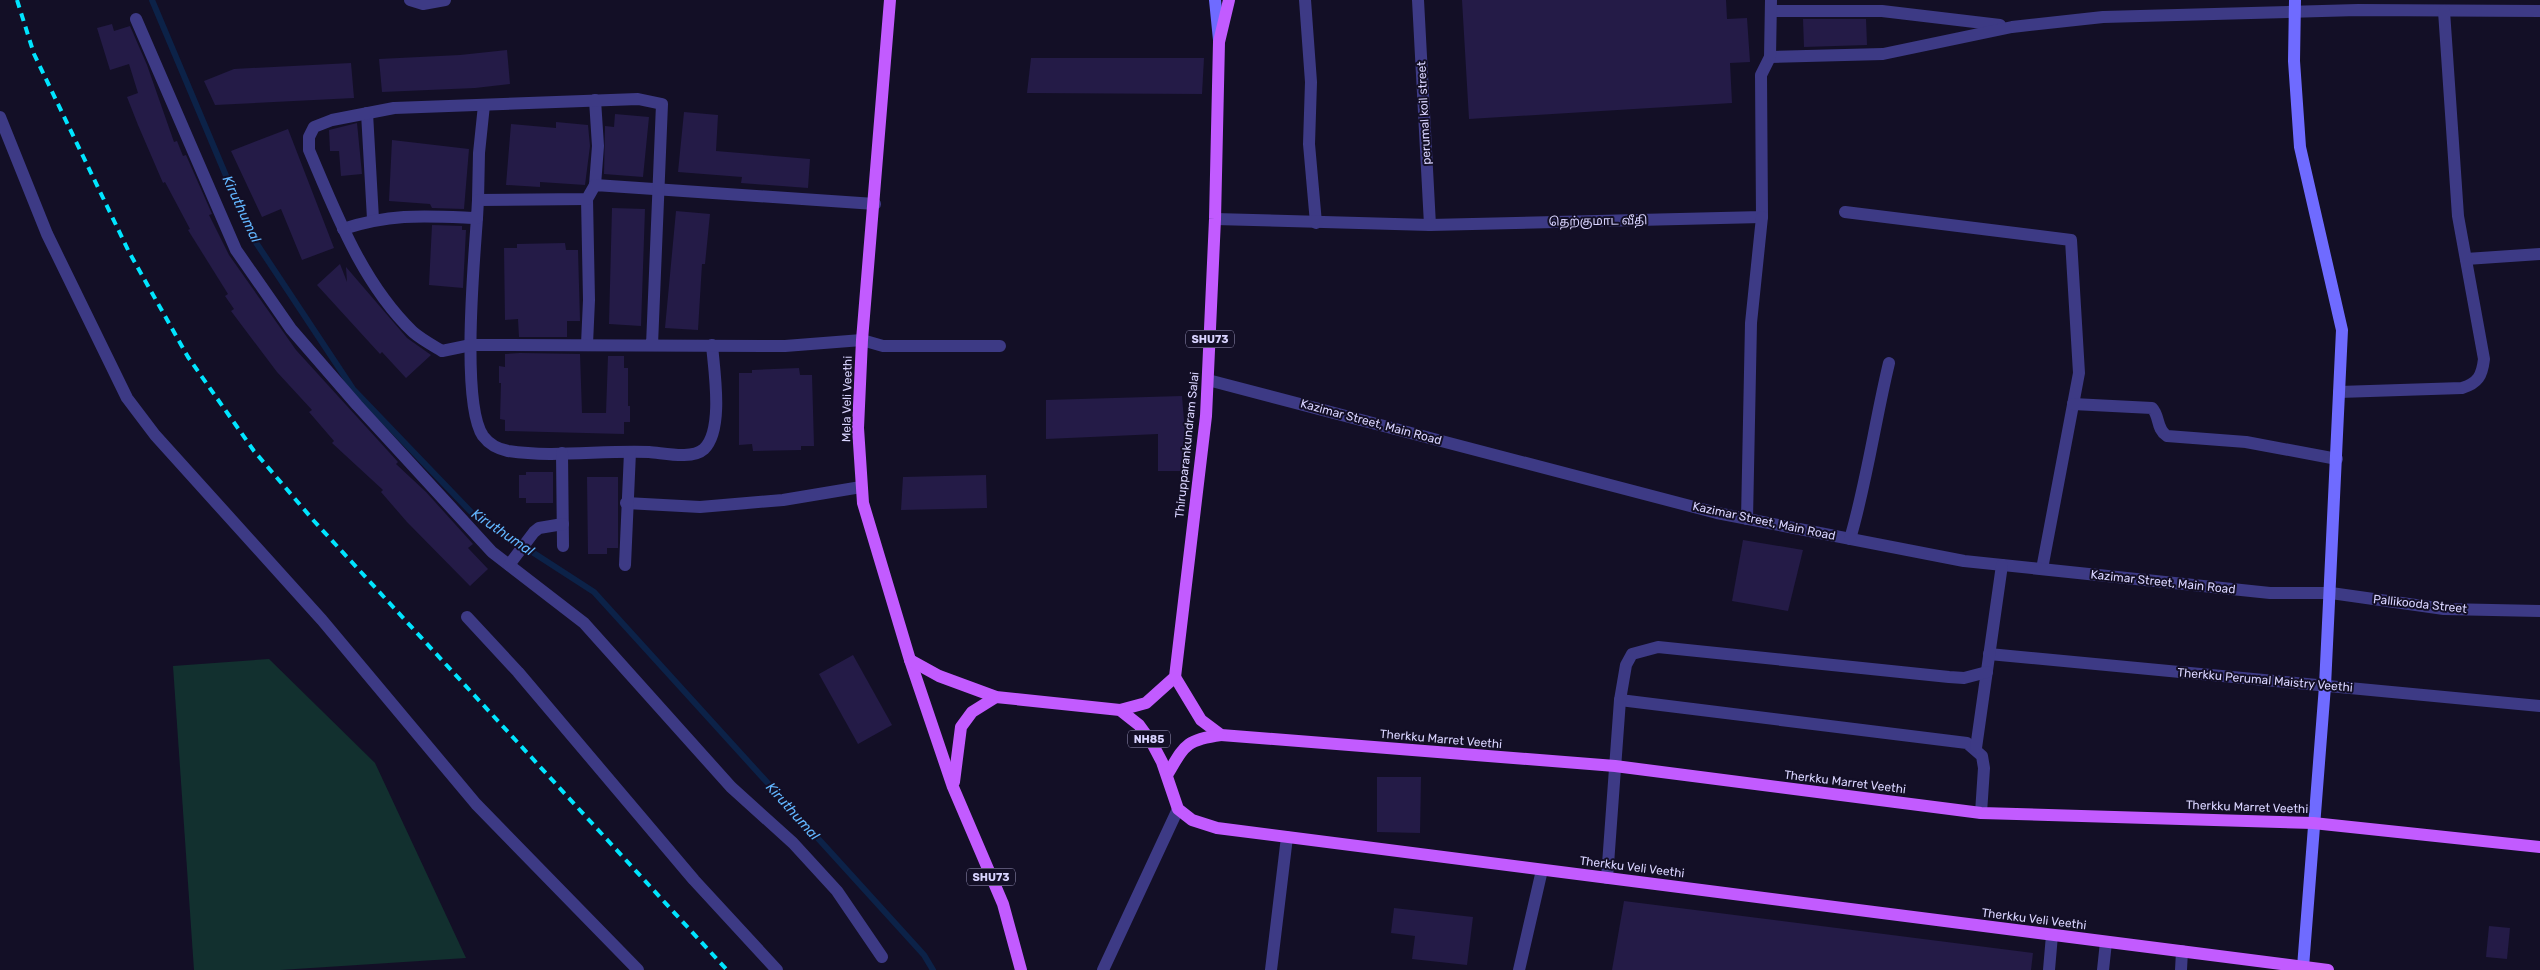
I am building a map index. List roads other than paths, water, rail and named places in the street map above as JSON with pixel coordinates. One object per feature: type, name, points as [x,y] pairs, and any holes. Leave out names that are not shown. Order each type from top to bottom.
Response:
[{"type":"main road","name":"Mela Veli Veethi","points":[[890,0],[875,204],[862,340],[858,428],[861,487],[863,503],[910,660],[953,786]]},
{"type":"main road","name":"Thirupparankundram Salai","points":[[1175,678],[1206,416],[1215,219],[1219,42],[1229,0]]},
{"type":"main road","points":[[910,660],[939,676],[996,697],[1120,710],[1146,704],[1175,678],[1201,720],[1221,735]]},
{"type":"main road","points":[[953,786],[961,727],[972,712],[996,697]]},
{"type":"main road","name":"NH85","points":[[1120,710],[1139,725],[1152,743],[1167,775]]},
{"type":"main road","name":"Therkku Marret Veethi","points":[[1167,775],[1185,746],[1197,738],[1221,735],[1616,766],[1981,813],[2313,823],[2540,847]]},
{"type":"main road","points":[[1167,775],[1178,809]]},
{"type":"main road","name":"SHU73","points":[[953,786],[1003,904],[1021,970]]},
{"type":"main road","name":"Therkku Veli Veethi","points":[[1178,809],[1192,820],[1216,828],[2182,951],[2281,967],[2328,970]]},
{"type":"street","points":[[410,0],[423,4],[445,0]]},
{"type":"street","points":[[1215,0],[1219,42]]},
{"type":"street","points":[[1305,0],[1311,82],[1309,144],[1316,223]]},
{"type":"street","name":"perumal koil street","points":[[1418,0],[1430,225]]},
{"type":"street","points":[[1747,518],[1751,323],[1762,217],[1761,75],[1770,57],[1771,6],[1882,11],[2012,27]]},
{"type":"street","points":[[1770,57],[1884,54],[2012,27],[2103,17],[2294,6],[2444,11],[2498,6],[2540,11]]},
{"type":"street","points":[[2294,6],[2294,61],[2300,147],[2342,330],[2331,593],[2303,967]]},
{"type":"street","points":[[2339,392],[2462,388],[2473,385],[2480,377],[2484,359],[2458,216],[2444,11]]},
{"type":"street","points":[[136,19],[236,250],[291,329],[492,552],[584,623],[731,787],[793,843],[837,891],[882,957]]},
{"type":"street","points":[[652,345],[662,104],[638,99],[394,108],[332,120],[314,127],[309,137],[309,150],[342,229],[386,302],[414,333],[442,351],[471,346],[587,344],[652,345],[785,346],[862,340],[883,346],[1000,346]]},
{"type":"street","points":[[587,344],[589,300],[587,199],[595,185],[598,146],[595,100]]},
{"type":"street","points":[[484,105],[479,153],[471,346],[473,412],[482,435],[492,445],[507,450],[562,453],[630,452],[692,454],[704,449],[712,437],[715,421],[712,345]]},
{"type":"street","points":[[367,113],[374,219]]},
{"type":"street","points":[[0,117],[47,234],[127,398],[161,442],[322,620],[476,804],[638,970]]},
{"type":"street","points":[[595,185],[875,204]]},
{"type":"street","points":[[478,200],[587,199]]},
{"type":"street","points":[[1845,212],[2071,240],[2078,373],[2042,570]]},
{"type":"street","points":[[342,229],[374,219],[404,215],[477,218]]},
{"type":"street","name":"தெற்குமாட வீதி","points":[[1215,219],[1430,225],[1762,217]]},
{"type":"street","points":[[2466,259],[2540,254]]},
{"type":"street","points":[[1850,539],[1866,482],[1870,447],[1889,362]]},
{"type":"street","name":"Kazimar Street, Main Road","points":[[1208,380],[1747,518],[1964,561],[2270,593],[2331,593]]},
{"type":"street","points":[[2073,404],[2152,408],[2155,411],[2160,429],[2167,436],[2246,442],[2337,459]]},
{"type":"street","points":[[624,565],[630,452]]},
{"type":"street","points":[[562,453],[563,546]]},
{"type":"street","points":[[626,503],[700,507],[783,500],[861,487]]},
{"type":"street","points":[[509,564],[539,528],[563,524]]},
{"type":"street","points":[[1976,748],[2002,565]]},
{"type":"street","name":"Pallikooda Street","points":[[2331,593],[2444,609],[2540,612]]},
{"type":"street","points":[[467,617],[518,672],[694,880],[777,970]]},
{"type":"street","points":[[1607,878],[1620,700],[1626,665],[1632,654],[1658,647],[1949,678],[1964,678],[1987,672]]},
{"type":"street","name":"Therkku Perumal Maistry Veethi","points":[[1989,654],[2540,706]]},
{"type":"street","points":[[1620,700],[1958,741],[1976,748],[1982,756],[1984,768],[1981,813]]},
{"type":"street","points":[[1103,970],[1178,809]]},
{"type":"street","points":[[1271,970],[1287,837]]},
{"type":"street","points":[[1519,970],[1542,870]]},
{"type":"street","points":[[2049,970],[2052,935]]},
{"type":"street","points":[[2103,970],[2106,942]]},
{"type":"street","points":[[2181,970],[2182,951]]},
{"type":"waterway","name":"Kiruthumal","points":[[152,0],[251,235],[353,389],[472,513],[594,592],[924,955],[933,970]]},
{"type":"railway","points":[[17,0],[34,54],[129,252],[188,357],[254,451],[314,521],[727,970]]}]
